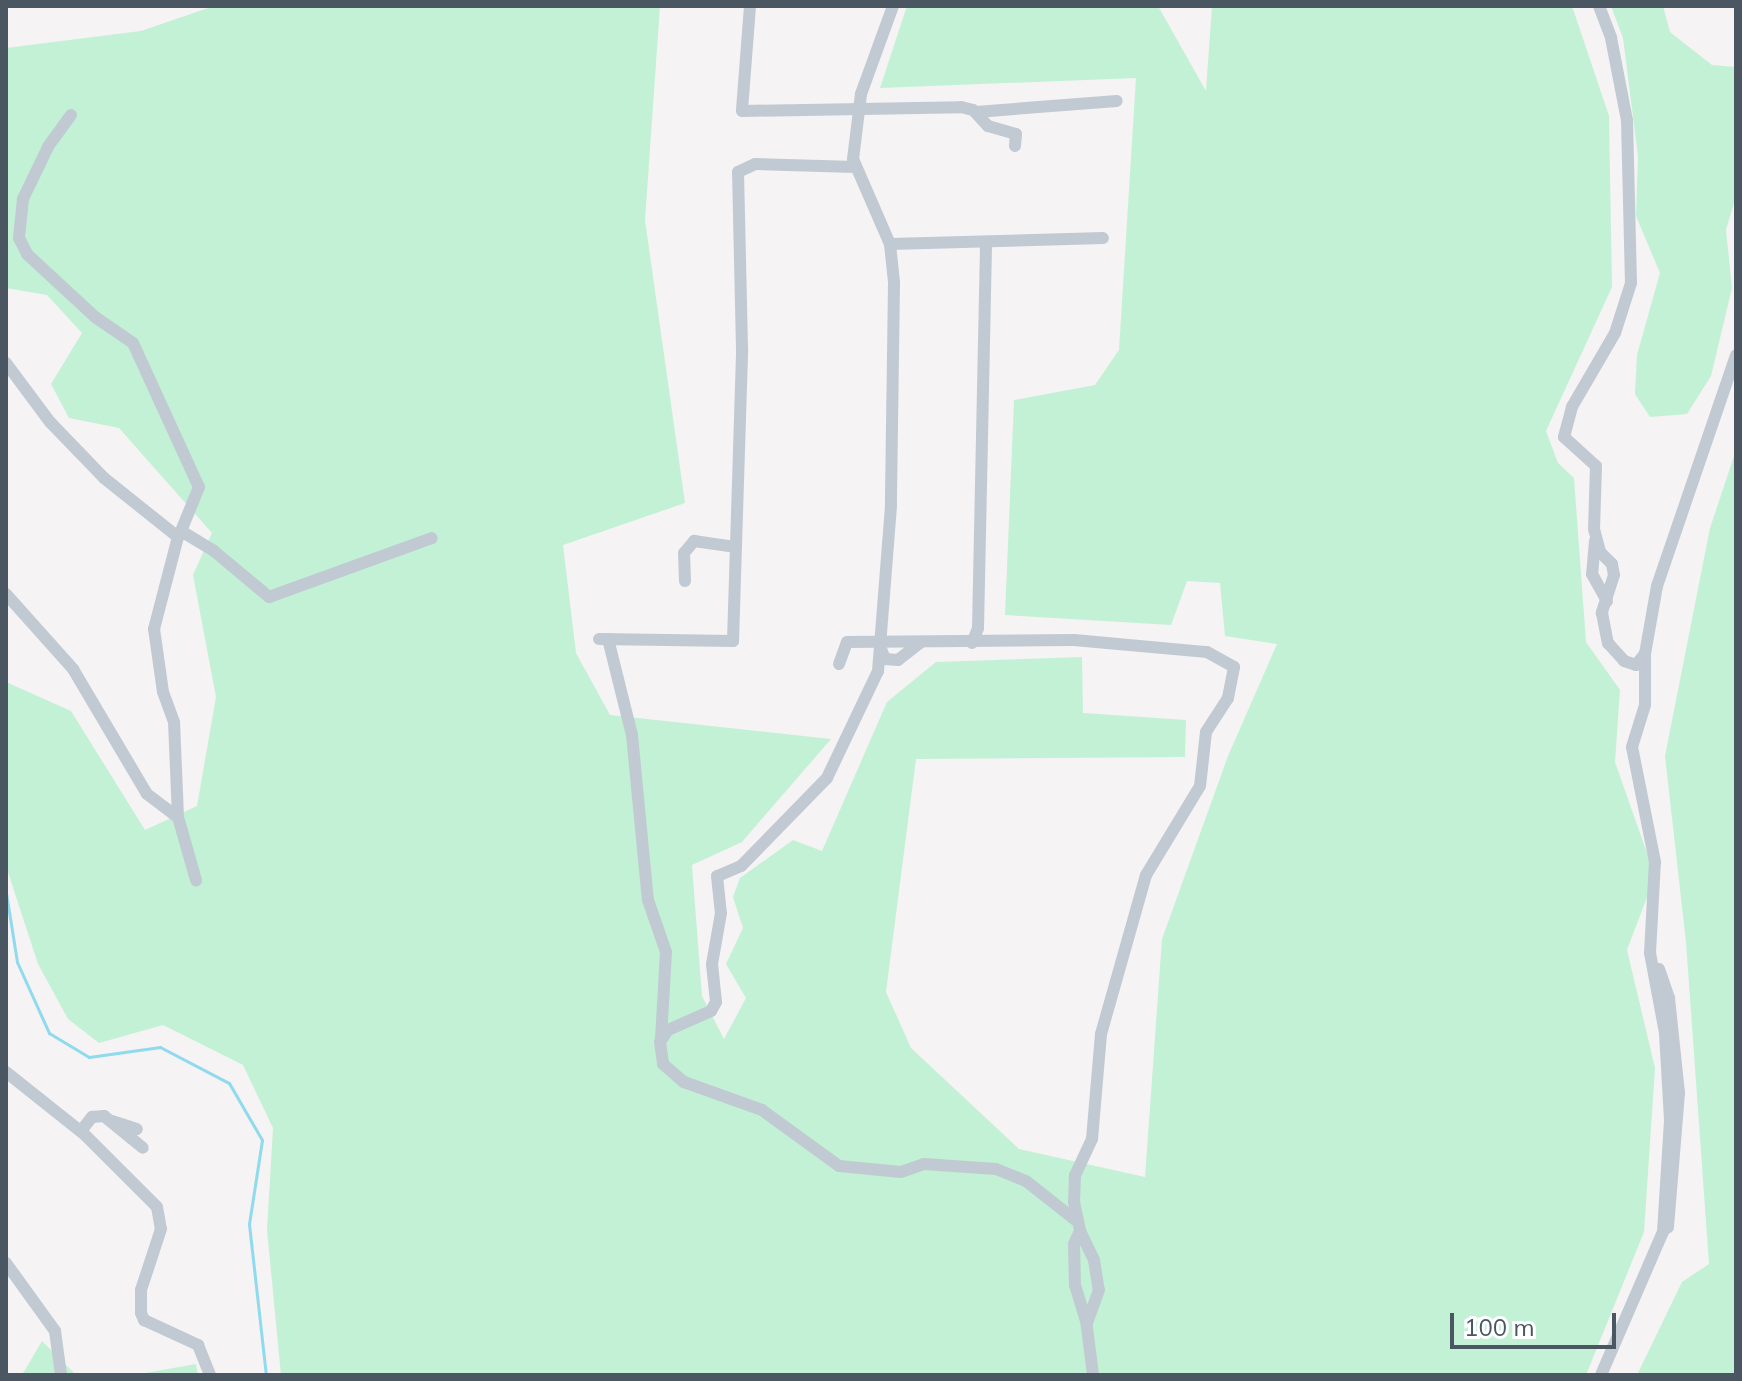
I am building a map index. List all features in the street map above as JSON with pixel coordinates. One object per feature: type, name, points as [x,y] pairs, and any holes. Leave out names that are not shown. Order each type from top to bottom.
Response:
[{"type":"street","points":[[750,6],[742,111],[961,107],[976,112],[1117,101]]},
{"type":"street","points":[[893,6],[859,109],[855,167],[890,244],[891,506],[885,659],[898,660],[920,643]]},
{"type":"street","points":[[1599,6],[1611,38],[1627,120],[1631,283],[1615,333],[1572,407],[1564,437],[1596,466],[1596,537],[1592,574],[1607,601]]},
{"type":"street","points":[[976,112],[988,126],[1016,134],[1015,146]]},
{"type":"street","points":[[71,115],[48,147],[23,199],[19,238],[27,254],[95,317],[133,343],[199,487],[180,534],[154,629],[163,692],[174,722],[178,817],[196,880]]},
{"type":"street","points":[[855,167],[755,164],[738,172],[742,313],[733,641],[603,639],[632,735],[648,900],[666,952],[666,1009],[660,1042],[663,1064],[684,1082],[762,1110],[839,1166],[901,1172],[924,1164],[996,1169],[1026,1181],[1079,1226]]},
{"type":"street","points":[[890,244],[1103,238]]},
{"type":"street","points":[[972,643],[978,628],[986,242]]},
{"type":"street","points":[[1601,1375],[1661,1237],[1670,1120],[1665,1033],[1650,953],[1655,862],[1632,747],[1645,705],[1645,654],[1664,561],[1736,355]]},
{"type":"street","points":[[6,363],[80,456],[180,534],[214,551],[269,597],[432,538]]},
{"type":"street","points":[[1596,537],[1614,575],[1602,613],[1608,643],[1624,661],[1636,665],[1645,654]]},
{"type":"street","points":[[685,581],[684,553],[694,541],[735,547]]},
{"type":"street","points":[[6,594],[73,669],[147,794],[178,817]]},
{"type":"street","points":[[839,664],[847,642],[1074,640],[1207,652],[1234,667],[1228,698],[1206,732],[1200,786],[1146,875],[1111,996],[1098,1057],[1092,1139],[1075,1175],[1079,1226],[1094,1260],[1099,1290],[1087,1323]]},
{"type":"street","points":[[660,1042],[668,1030],[711,1011],[716,1002],[712,964],[721,913],[717,876],[741,866],[835,766],[850,724],[873,685],[884,644]]},
{"type":"street","points":[[6,1072],[81,1131],[161,1215],[141,1290],[144,1320],[190,1339],[203,1353],[210,1375]]},
{"type":"street","points":[[81,1131],[92,1117],[137,1129]]},
{"type":"street","points":[[112,1121],[143,1148]]},
{"type":"street","points":[[1079,1226],[1074,1244],[1075,1285],[1087,1323],[1093,1375]]},
{"type":"street","points":[[7,1265],[55,1331],[61,1375]]},
{"type":"green space","points":[[214,6],[660,6],[645,220],[685,503],[563,545],[576,653],[610,715],[831,739],[742,842],[692,865],[702,996],[724,1039],[746,998],[726,964],[743,928],[733,897],[740,878],[793,840],[822,851],[887,702],[936,662],[1082,657],[1083,713],[1186,720],[1185,757],[916,759],[886,992],[911,1048],[1019,1149],[1145,1177],[1162,939],[1228,756],[1277,644],[1225,636],[1220,583],[1187,581],[1171,625],[1005,615],[1014,400],[1095,385],[1119,350],[1136,78],[880,88],[907,6],[1158,6],[1206,91],[1212,6],[1572,6],[1609,116],[1612,287],[1546,431],[1558,463],[1574,478],[1586,642],[1620,690],[1615,762],[1655,876],[1627,950],[1655,1068],[1644,1232],[1586,1375],[281,1375],[267,1230],[273,1128],[243,1065],[163,1025],[99,1043],[68,1019],[38,964],[6,866],[6,682],[71,711],[145,830],[197,806],[216,697],[193,575],[212,533],[119,428],[69,418],[51,384],[82,333],[47,295],[6,288],[6,48],[141,31]]},
{"type":"green space","points":[[1611,6],[1663,6],[1670,32],[1712,65],[1736,67],[1736,196],[1726,230],[1732,288],[1711,376],[1687,414],[1650,417],[1635,394],[1637,355],[1660,273],[1636,216],[1638,156],[1623,38]]},
{"type":"green space","points":[[1736,450],[1736,1375],[1637,1375],[1682,1282],[1709,1264],[1686,942],[1665,756],[1710,528]]},
{"type":"green space","points":[[42,1341],[76,1375],[22,1375]]},
{"type":"green space","points":[[196,1364],[198,1375],[134,1375]]},
{"type":"waterway","points":[[6,893],[17,962],[49,1033],[89,1057],[160,1047],[229,1083],[262,1140],[249,1224],[266,1375]]}]
